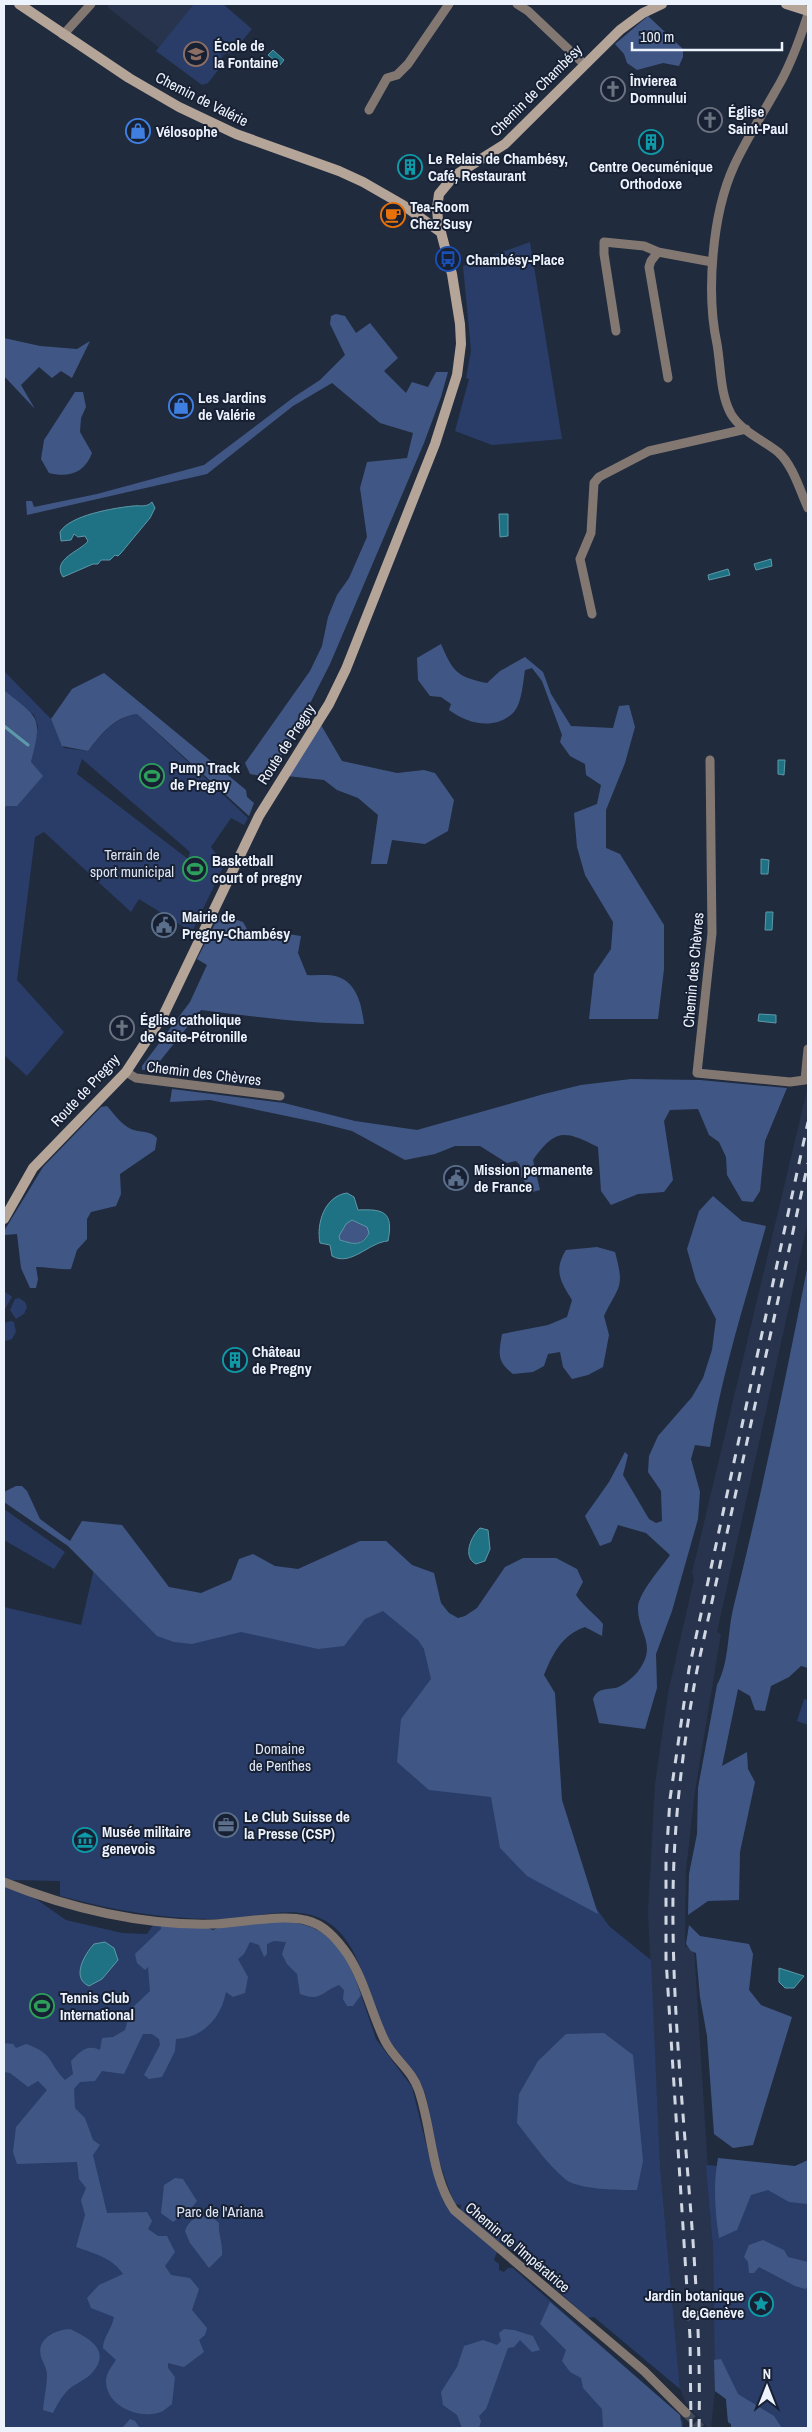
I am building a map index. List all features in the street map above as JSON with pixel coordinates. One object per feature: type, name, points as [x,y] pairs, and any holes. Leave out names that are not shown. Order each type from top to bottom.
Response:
[{"type":"street","name":"Chemin de Valérie","points":[[19,4],[63,35],[179,107],[236,134],[339,171],[386,195],[439,232]]},
{"type":"street","points":[[63,35],[91,4]]},
{"type":"street","points":[[369,110],[387,78],[397,75],[408,64],[449,4]]},
{"type":"street","points":[[516,4],[528,11],[584,64]]},
{"type":"street","name":"Chemin de Chambésy","points":[[439,232],[438,200],[448,182],[505,144],[584,64],[634,18],[662,4]]},
{"type":"street","points":[[786,4],[808,12],[777,89],[730,176],[722,204],[712,262],[713,332],[724,393],[731,415],[746,429],[780,454],[790,469],[808,508]]},
{"type":"street","name":"Route de Pregny","points":[[4,1219],[33,1168],[126,1072],[164,1014],[259,816],[329,704],[346,669],[435,444],[456,375],[461,344],[454,284],[439,232]]},
{"type":"street","points":[[616,331],[604,254],[604,242],[635,245],[658,252],[712,262]]},
{"type":"street","points":[[658,252],[649,267],[668,378]]},
{"type":"street","points":[[592,614],[580,559],[591,533],[594,483],[599,478],[648,451],[746,429]]},
{"type":"street","name":"Chemin des Chèvres","points":[[710,760],[712,933],[697,1073],[790,1082],[806,1081]]},
{"type":"street","points":[[806,1081],[808,1049]]},
{"type":"street","name":"Chemin des Chèvres","points":[[126,1072],[136,1078],[280,1096]]},
{"type":"street","name":"Chemin de l'Impératrice","points":[[4,1882],[64,1903],[145,1919],[214,1924],[302,1919],[322,1927],[332,1935],[348,1955],[360,1978],[386,2044],[419,2088],[432,2148],[448,2202],[475,2229],[644,2371],[686,2413]]},
{"type":"shaded area","name":"École de la Fontaine","points":[[110,4],[219,4],[248,28],[202,81],[107,7]]},
{"type":"shaded area","points":[[648,16],[683,49],[683,57],[679,66],[663,63],[637,70],[627,63],[624,54],[615,44]]},
{"type":"shaded area","points":[[273,50],[284,60],[280,65],[268,55]]},
{"type":"shaded area","points":[[336,314],[345,316],[356,333],[370,323],[398,358],[384,371],[406,393],[412,382],[428,387],[436,372],[448,372],[424,443],[330,664],[294,735],[268,777],[250,774],[245,763],[310,671],[322,646],[328,617],[337,595],[349,578],[367,537],[360,488],[367,462],[407,458],[413,433],[380,423],[332,383],[293,406],[207,474],[27,515],[26,501],[32,501],[34,507],[97,494],[204,465],[294,397],[320,380],[345,355],[330,324],[331,316]]},
{"type":"shaded area","points":[[4,338],[40,346],[77,349],[90,341],[72,378],[61,371],[52,378],[39,367],[21,385],[35,409],[4,376]]},
{"type":"shaded area","points":[[75,392],[83,392],[86,407],[81,418],[80,432],[92,453],[85,465],[75,472],[63,475],[49,473],[41,459],[44,440]]},
{"type":"shaded area","points":[[152,502],[155,508],[150,518],[118,556],[115,555],[110,560],[101,560],[98,564],[93,564],[63,577],[60,571],[64,560],[88,541],[85,536],[78,537],[74,534],[71,540],[61,541],[60,532],[65,526],[93,513],[125,507],[145,506]]},
{"type":"shaded area","points":[[499,514],[508,514],[508,536],[500,537]]},
{"type":"shaded area","points":[[771,559],[772,566],[756,570],[754,564]]},
{"type":"shaded area","points":[[728,569],[730,575],[709,580],[708,575]]},
{"type":"shaded area","points":[[441,644],[457,672],[469,678],[487,683],[500,671],[525,657],[543,672],[551,694],[571,726],[613,728],[619,706],[629,705],[635,727],[625,763],[606,810],[606,848],[620,854],[664,925],[664,969],[658,1019],[589,1019],[594,974],[611,949],[613,922],[585,875],[577,847],[574,813],[597,804],[601,785],[586,775],[585,764],[570,756],[560,742],[562,735],[542,681],[532,668],[525,670],[519,703],[514,712],[507,718],[490,723],[473,722],[464,719],[449,710],[451,704],[441,697],[430,696],[418,680],[417,658]]},
{"type":"shaded area","points":[[104,673],[246,790],[247,797],[254,803],[249,816],[137,714],[115,722],[88,751],[62,746],[51,719],[72,689]]},
{"type":"shaded area","points":[[4,690],[25,707],[35,719],[37,735],[31,762],[43,776],[17,806],[6,806],[4,810]]},
{"type":"shaded area","points":[[321,725],[342,761],[397,773],[424,770],[435,773],[454,800],[448,831],[425,844],[392,840],[387,864],[371,864],[378,815],[358,798],[337,790],[324,780],[287,776]]},
{"type":"shaded area","points":[[778,760],[785,760],[784,775],[778,774]]},
{"type":"shaded area","points":[[761,859],[769,860],[768,874],[761,874]]},
{"type":"shaded area","points":[[766,912],[773,912],[772,930],[765,930]]},
{"type":"shaded area","points":[[220,914],[243,922],[252,938],[281,933],[301,936],[298,953],[307,975],[335,976],[349,983],[360,1002],[364,1024],[262,1018],[201,1010],[160,1061],[150,1069],[142,1070],[142,1066],[190,1002],[207,965],[197,959]]},
{"type":"shaded area","points":[[759,1014],[776,1015],[776,1023],[758,1021]]},
{"type":"shaded area","points":[[631,1079],[700,1080],[787,1088],[765,1141],[760,1191],[753,1202],[742,1201],[727,1175],[726,1157],[719,1142],[709,1135],[698,1109],[670,1110],[664,1121],[673,1180],[664,1192],[638,1194],[611,1205],[601,1191],[598,1147],[569,1135],[555,1137],[541,1149],[533,1160],[540,1190],[532,1192],[520,1175],[520,1165],[516,1161],[507,1163],[480,1146],[455,1146],[435,1154],[405,1160],[352,1131],[320,1123],[210,1100],[170,1102],[172,1089],[284,1103],[355,1121],[417,1130],[581,1085]]},
{"type":"shaded area","points":[[808,1086],[808,1221],[717,1632],[721,1634],[695,1791],[686,1870],[685,1947],[694,1947],[713,2248],[715,2391],[711,2428],[708,2428],[686,2403],[680,2389],[660,2165],[648,1912],[655,1784],[668,1693],[694,1579],[692,1573]]},
{"type":"shaded area","points":[[107,1106],[127,1127],[154,1135],[157,1138],[155,1150],[120,1174],[121,1194],[116,1206],[91,1212],[87,1219],[87,1239],[77,1250],[71,1269],[36,1267],[38,1279],[36,1288],[30,1288],[21,1268],[17,1234],[5,1235],[4,1231],[43,1167],[101,1107]]},
{"type":"shaded area","points":[[347,1193],[354,1197],[358,1210],[374,1210],[385,1214],[389,1223],[388,1241],[381,1242],[346,1258],[339,1259],[332,1256],[330,1245],[320,1243],[319,1227],[328,1205],[339,1195]],"holes":[[[352,1220],[367,1227],[369,1233],[363,1241],[353,1243],[340,1240],[339,1236],[346,1224]]]},
{"type":"shaded area","points":[[713,1196],[742,1221],[766,1226],[728,1363],[710,1447],[695,1445],[691,1459],[700,1492],[698,1519],[672,1611],[656,1654],[657,1688],[645,1729],[599,1723],[593,1699],[595,1695],[602,1690],[618,1687],[625,1683],[637,1672],[644,1661],[647,1645],[640,1624],[639,1601],[646,1587],[670,1555],[646,1533],[618,1525],[611,1542],[600,1546],[585,1516],[609,1482],[625,1452],[628,1455],[623,1475],[649,1519],[656,1523],[662,1521],[661,1491],[648,1472],[649,1456],[658,1436],[692,1397],[703,1378],[712,1350],[716,1319],[696,1281],[687,1249],[699,1211]]},
{"type":"shaded area","points":[[352,1220],[367,1227],[369,1233],[363,1240],[357,1243],[340,1240],[339,1236],[346,1224]]},
{"type":"shaded area","points":[[597,1247],[615,1252],[620,1273],[617,1292],[604,1316],[609,1335],[603,1367],[588,1375],[572,1379],[563,1367],[560,1352],[548,1354],[544,1366],[533,1372],[513,1374],[501,1361],[500,1346],[502,1334],[548,1325],[567,1317],[572,1300],[560,1276],[559,1270],[562,1257],[566,1250]]},
{"type":"shaded area","points":[[808,1264],[808,1668],[801,1666],[789,1677],[771,1686],[765,1711],[755,1710],[750,1696],[738,1689],[722,1766],[747,1752],[748,1769],[755,1782],[740,1852],[739,1900],[708,1901],[688,1915],[689,1874],[697,1834],[698,1788],[717,1685],[724,1666],[732,1615],[773,1435]]},
{"type":"shaded area","points":[[16,1486],[22,1486],[27,1491],[40,1519],[70,1541],[82,1521],[122,1525],[169,1587],[201,1593],[231,1580],[239,1559],[253,1554],[275,1566],[298,1569],[360,1541],[386,1541],[412,1565],[434,1573],[441,1603],[449,1613],[458,1618],[477,1608],[505,1567],[523,1558],[556,1558],[577,1569],[583,1582],[576,1595],[603,1624],[602,1636],[585,1627],[577,1630],[559,1646],[544,1675],[555,1693],[562,1800],[598,1914],[527,1876],[500,1848],[491,1797],[429,1790],[397,1762],[401,1719],[431,1679],[424,1649],[418,1640],[383,1611],[365,1619],[344,1646],[318,1649],[241,1632],[192,1644],[174,1642],[157,1636],[68,1546],[4,1502],[4,1492]]},
{"type":"shaded area","points":[[480,1528],[488,1530],[490,1549],[485,1561],[476,1564],[469,1557],[469,1546]]},
{"type":"shaded area","points":[[278,1922],[296,1923],[323,1933],[342,1952],[361,1995],[353,2006],[347,2006],[343,1999],[344,1990],[339,1985],[317,1997],[300,1994],[297,1974],[287,1964],[282,1954],[286,1942],[274,1941],[267,1944],[267,1954],[264,1957],[259,1945],[250,1942],[244,1954],[238,1959],[248,1977],[245,1993],[233,1997],[226,1992],[220,2010],[209,2025],[195,2035],[176,2039],[175,2051],[162,2077],[149,2079],[144,2075],[160,2045],[159,2039],[152,2034],[143,2034],[124,2074],[102,2071],[95,2081],[80,2082],[74,2089],[75,2108],[85,2118],[93,2140],[100,2145],[93,2155],[107,2213],[147,2212],[152,2221],[148,2229],[158,2236],[167,2236],[175,2252],[165,2266],[171,2275],[190,2278],[199,2289],[192,2310],[207,2328],[205,2335],[199,2340],[204,2352],[184,2367],[168,2363],[168,2368],[175,2377],[172,2404],[155,2414],[136,2413],[118,2405],[108,2390],[107,2375],[116,2360],[103,2348],[104,2340],[114,2317],[91,2308],[87,2298],[99,2285],[123,2274],[119,2268],[108,2260],[76,2247],[85,2215],[81,2200],[86,2188],[79,2179],[77,2162],[17,2164],[13,2152],[16,2127],[47,2090],[38,2081],[28,2087],[10,2073],[4,2072],[4,2043],[13,2044],[16,2048],[26,2044],[42,2051],[65,2080],[73,2074],[71,2061],[78,2054],[88,2048],[100,2050],[102,2038],[113,2037],[125,2030],[131,2009],[150,1991],[148,1967],[145,1970],[137,1963],[135,1954],[161,1929],[161,1925],[208,1928],[213,1930],[220,1927]]},
{"type":"shaded area","points":[[689,1925],[700,1936],[749,1944],[753,1954],[749,1990],[761,2005],[792,2017],[753,2145],[733,2148],[714,2134],[707,2036],[700,1997],[696,1953],[691,1951],[686,1944]]},
{"type":"shaded area","points":[[105,1942],[114,1948],[118,1960],[102,1979],[89,1986],[81,1978],[80,1972],[83,1960],[94,1944]]},
{"type":"shaded area","points":[[779,1968],[804,1976],[794,1988],[785,1988],[779,1982]]},
{"type":"shaded area","points":[[604,2033],[633,2055],[643,2161],[637,2190],[600,2189],[571,2183],[552,2167],[517,2123],[519,2094],[538,2061],[566,2034]]},
{"type":"shaded area","points":[[718,2158],[795,2166],[808,2160],[808,2204],[789,2202],[768,2190],[751,2195],[737,2230],[719,2238],[715,2198]]},
{"type":"shaded area","points":[[175,2178],[183,2179],[197,2201],[189,2211],[173,2222],[161,2213],[164,2185]]},
{"type":"shaded area","points":[[211,2216],[219,2223],[222,2255],[209,2268],[190,2243],[185,2231],[189,2223],[195,2219]]},
{"type":"shaded area","points":[[763,2240],[784,2250],[788,2257],[808,2262],[808,2287],[805,2289],[795,2286],[759,2267],[754,2273],[749,2273],[748,2262],[744,2257],[749,2245]]},
{"type":"shaded area","points":[[550,2302],[680,2415],[682,2428],[603,2428],[602,2409],[583,2388],[581,2378],[570,2372],[562,2361],[566,2350],[540,2324]]},
{"type":"shaded area","points":[[70,2329],[85,2337],[96,2347],[100,2359],[91,2374],[70,2388],[59,2401],[53,2413],[43,2410],[47,2375],[41,2357],[41,2345],[53,2333]]},
{"type":"shaded area","points":[[504,2329],[533,2336],[540,2350],[532,2352],[520,2340],[514,2347],[508,2348],[486,2409],[479,2416],[481,2421],[479,2428],[462,2428],[457,2415],[443,2405],[441,2392],[457,2367],[464,2346],[483,2340],[497,2345],[501,2341],[499,2333]]},
{"type":"shaded area","points":[[721,2359],[738,2394],[774,2416],[782,2428],[731,2428],[731,2424],[728,2422],[726,2399],[715,2391],[714,2360]]},
{"type":"shaded area","points":[[130,2419],[135,2421],[140,2428],[122,2428]]},
{"type":"green space","name":"École de la Fontaine","points":[[194,4],[223,4],[252,29],[232,53],[221,54],[222,65],[208,83],[202,85],[156,51]]},
{"type":"green space","points":[[530,242],[562,439],[492,445],[455,431],[469,379],[466,378],[471,351],[463,266]]},
{"type":"green space","name":"Terrain de sport municipal","points":[[4,671],[51,719],[64,748],[88,751],[109,727],[121,719],[137,714],[248,818],[244,825],[231,818],[211,847],[221,861],[225,863],[192,932],[139,899],[131,912],[44,832],[35,837],[17,980],[64,1032],[27,1076],[4,1055],[4,810],[31,762],[38,726],[34,715],[4,690]],"holes":[[[82,759],[190,852],[188,859],[77,774]]]},
{"type":"green space","points":[[4,1291],[12,1297],[5,1309],[4,1309]]},
{"type":"green space","points":[[19,1298],[25,1302],[27,1307],[24,1314],[16,1319],[10,1310],[15,1299]]},
{"type":"green space","points":[[14,1322],[16,1332],[12,1339],[6,1341],[4,1339],[4,1323]]},
{"type":"green space","points":[[4,1509],[65,1552],[54,1569],[4,1540]]},
{"type":"green space","name":"Domaine de Penthes","points":[[94,1569],[131,1609],[408,1605],[585,1892],[609,1926],[651,1960],[660,2165],[680,2389],[594,2317],[588,2318],[512,2249],[502,2248],[460,2212],[461,2205],[454,2204],[439,2161],[424,2091],[416,2075],[384,2031],[350,1946],[339,1932],[325,1921],[297,1912],[220,1919],[160,1916],[99,1906],[60,1896],[60,1881],[12,1880],[4,1877],[4,1607],[81,1625]]},
{"type":"green space","points":[[804,1699],[808,1700],[808,1725],[797,1721]]},
{"type":"green space","name":"Parc de l'Ariana","points":[[4,1886],[36,1899],[66,1920],[122,1933],[147,1934],[153,1925],[208,1928],[213,1930],[220,1927],[278,1922],[355,1977],[376,2039],[412,2087],[428,2152],[450,2211],[497,2252],[494,2260],[499,2264],[499,2270],[504,2272],[508,2268],[513,2268],[634,2375],[683,2422],[682,2428],[4,2428]]},
{"type":"green space","name":"Jardin botanique de Genève","points":[[706,2165],[808,2173],[808,2428],[731,2428],[731,2424],[728,2422],[726,2399],[715,2391],[713,2248]]},
{"type":"waterway","points":[[4,726],[28,745]]},
{"type":"tunnel","points":[[686,2413],[701,2428]]},
{"type":"railway","points":[[691,2428],[690,2337],[666,1959],[666,1861],[670,1799],[689,1669],[808,1122]]},
{"type":"railway","points":[[699,2428],[696,2294],[681,2094],[674,1961],[673,1894],[677,1810],[687,1726],[697,1670],[808,1163]]},
{"type":"place","name":"École de la Fontaine","points":[[196,54]]},
{"type":"place","name":"Învierea Domnului","points":[[613,89]]},
{"type":"place","name":"Église Saint-Paul","points":[[710,120]]},
{"type":"place","name":"Vélosophe","points":[[138,131]]},
{"type":"place","name":"Centre Oecuménique Orthodoxe","points":[[651,142]]},
{"type":"place","name":"Le Relais de Chambésy, Café, Restaurant","points":[[410,167]]},
{"type":"place","name":"Tea-Room Chez Susy","points":[[393,215]]},
{"type":"place","name":"Chambésy-Place","points":[[448,259]]},
{"type":"place","name":"Les Jardins de Valérie","points":[[181,406]]},
{"type":"place","name":"Pump Track de Pregny","points":[[152,776]]},
{"type":"place","name":"Basketball court of pregny","points":[[195,869]]},
{"type":"place","name":"Mairie de Pregny-Chambésy","points":[[164,925]]},
{"type":"place","name":"Église catholique de Saite-Pétronille","points":[[122,1028]]},
{"type":"place","name":"Mission permanente de France","points":[[456,1178]]},
{"type":"place","name":"Château de Pregny","points":[[235,1360]]},
{"type":"place","name":"Le Club Suisse de la Presse (CSP)","points":[[226,1825]]},
{"type":"place","name":"Musée militaire genevois","points":[[85,1840]]},
{"type":"place","name":"Tennis Club International","points":[[42,2006]]},
{"type":"place","name":"Jardin botanique de Genève","points":[[761,2304]]}]
